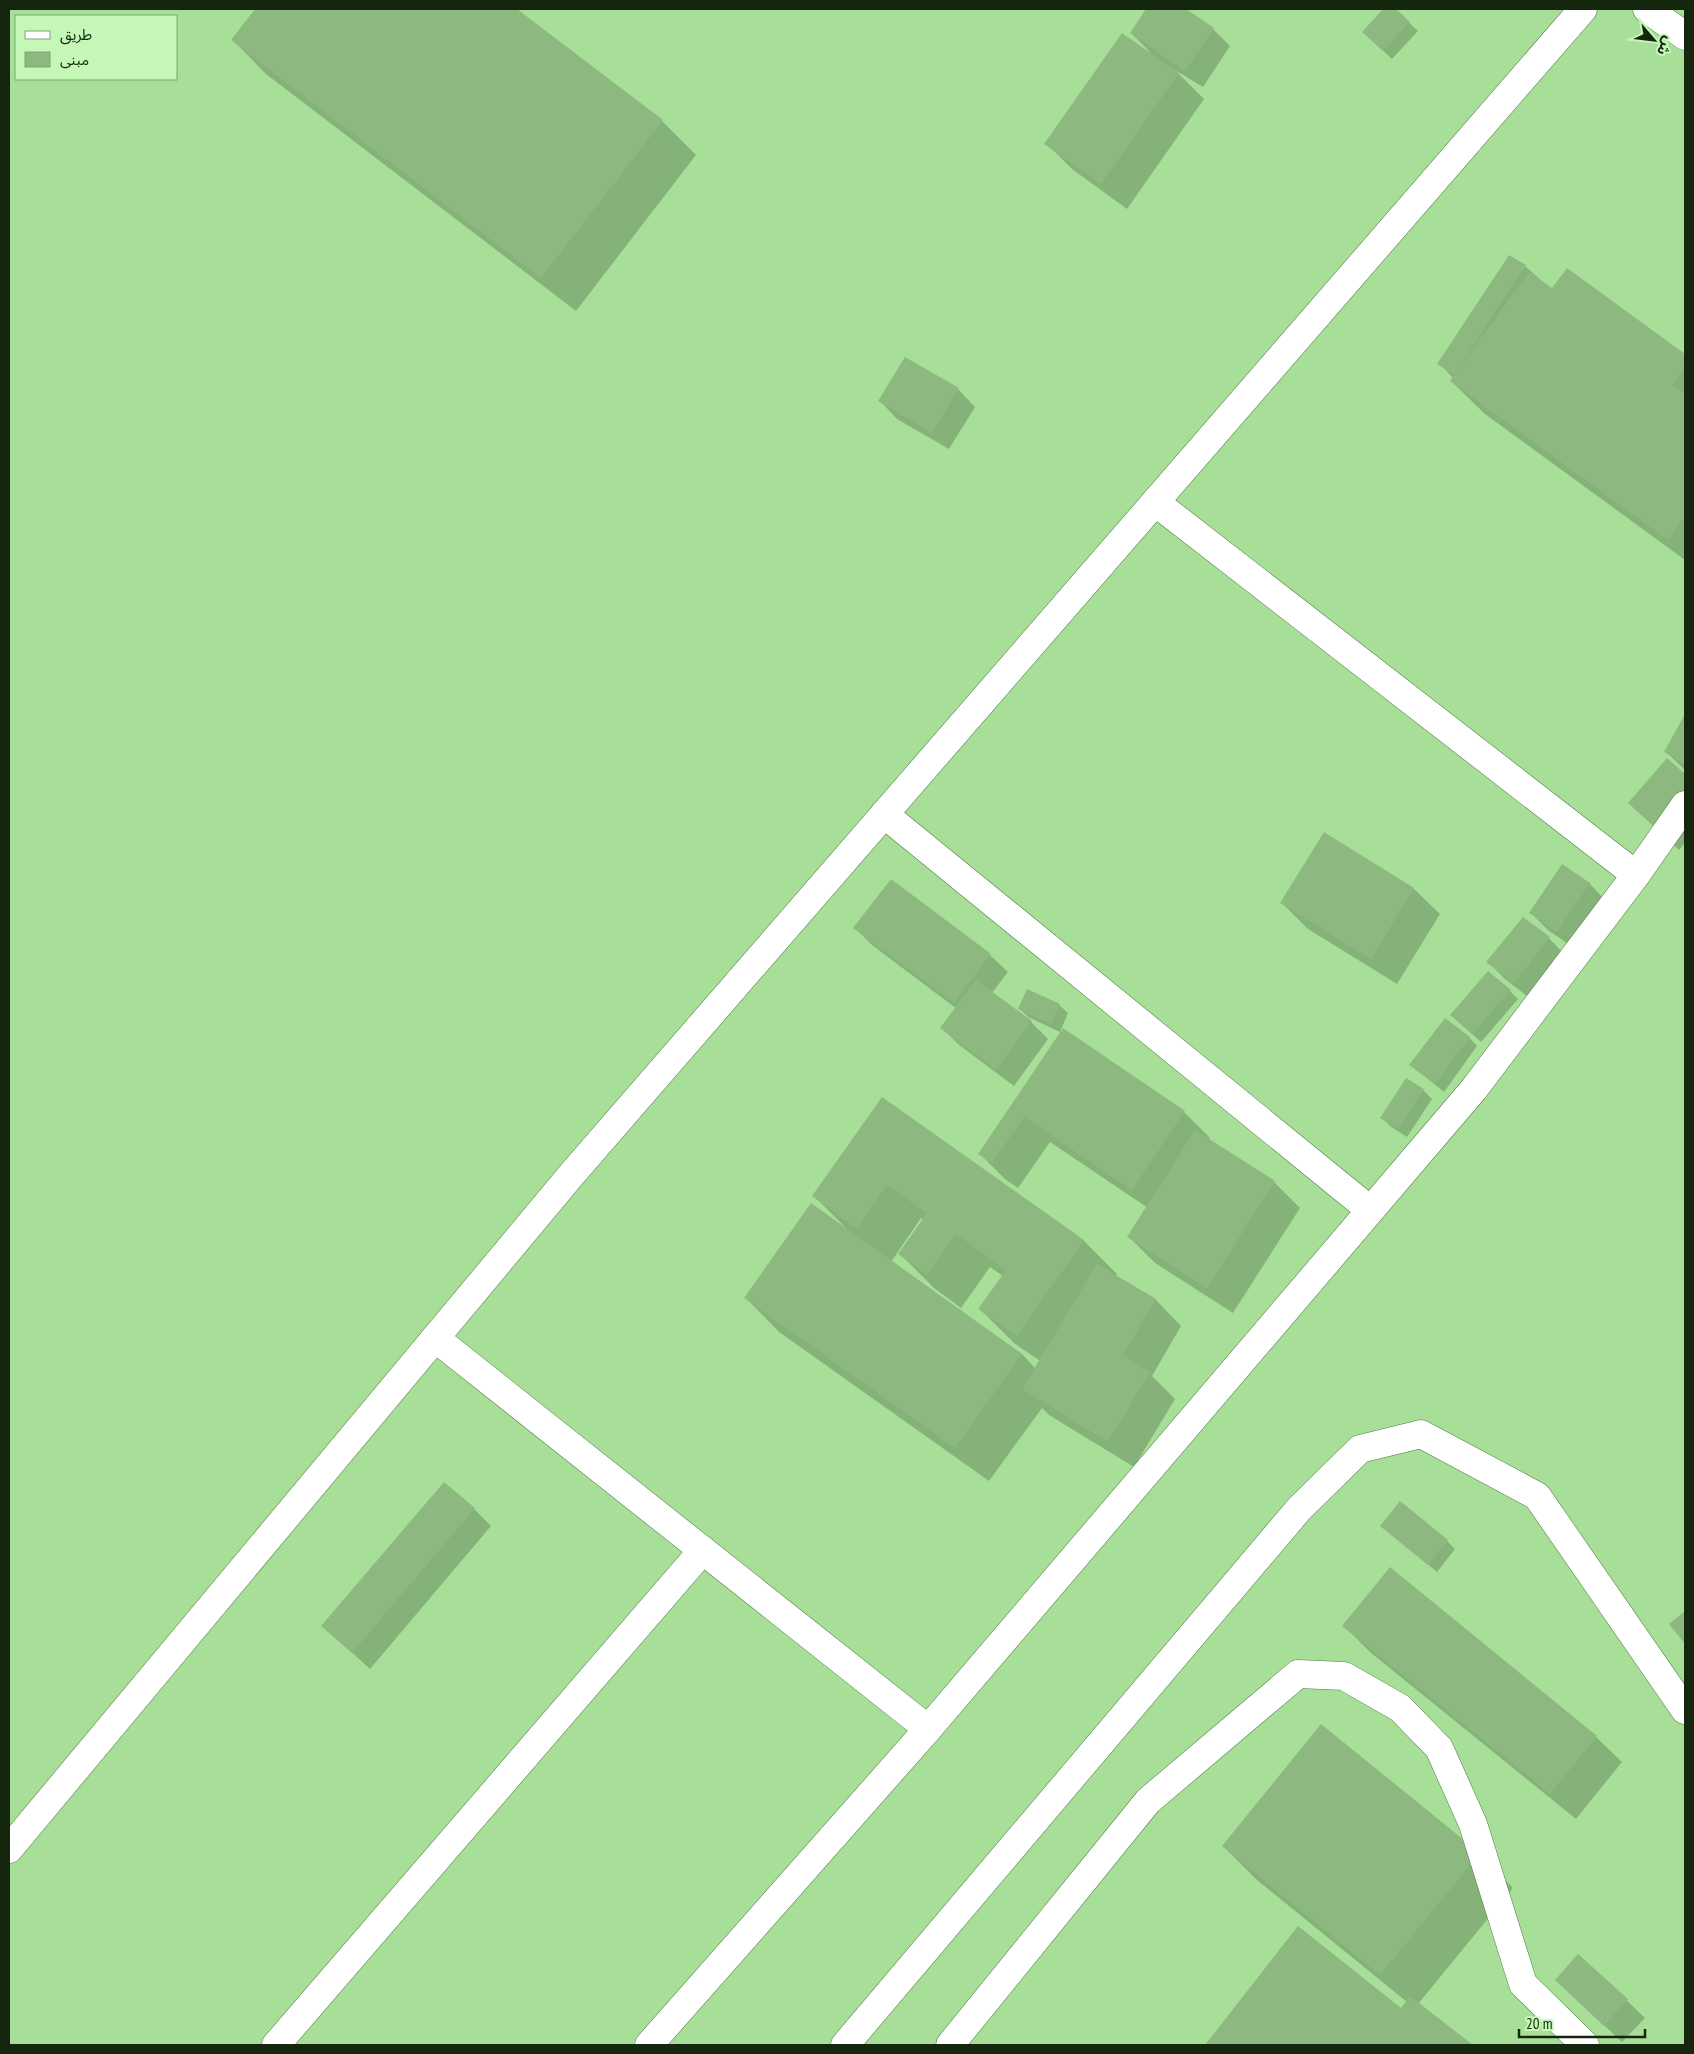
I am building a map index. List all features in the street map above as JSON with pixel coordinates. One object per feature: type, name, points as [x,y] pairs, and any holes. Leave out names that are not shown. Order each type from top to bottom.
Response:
[{"type":"lane","points":[[9,1849],[572,1174],[1583,9]]},
{"type":"lane","points":[[1647,9],[1685,36]]},
{"type":"lane","points":[[1155,502],[1636,875]]},
{"type":"lane","points":[[649,2045],[928,1729],[1474,1089],[1636,875],[1685,805]]},
{"type":"lane","points":[[884,814],[1370,1210]]},
{"type":"lane","points":[[435,1338],[928,1729]]},
{"type":"lane","points":[[845,2045],[1299,1509],[1360,1450],[1421,1434],[1537,1496],[1685,1710]]},
{"type":"lane","points":[[276,2045],[703,1550]]},
{"type":"lane","points":[[950,2045],[1148,1802],[1298,1674],[1344,1676],[1400,1708],[1439,1748],[1473,1824],[1523,1984],[1585,2045]]},
{"type":"shaded area","points":[[9,9],[1685,9],[1685,2045],[9,2045]]},
{"type":"building","points":[[255,9],[517,9],[663,120],[541,278],[231,40]]},
{"type":"building","points":[[1146,9],[1186,9],[1214,28],[1185,71],[1130,33]]},
{"type":"building","points":[[1383,9],[1396,9],[1410,22],[1383,51],[1362,32]]},
{"type":"building","points":[[1122,33],[1179,73],[1101,184],[1044,144]]},
{"type":"building","points":[[1509,255],[1526,265],[1456,372],[1529,272],[1552,288],[1567,268],[1685,354],[1685,367],[1672,385],[1685,394],[1685,516],[1668,540],[1450,381],[1454,375],[1437,364]]},
{"type":"building","points":[[905,357],[959,388],[932,433],[878,401]]},
{"type":"building","points":[[1685,714],[1685,764],[1664,752]]},
{"type":"building","points":[[1667,758],[1685,774],[1685,806],[1661,833],[1628,803]]},
{"type":"building","points":[[1324,832],[1414,888],[1371,959],[1280,903]]},
{"type":"building","points":[[1562,864],[1590,883],[1557,932],[1529,913]]},
{"type":"building","points":[[891,879],[991,954],[954,1003],[853,928]]},
{"type":"building","points":[[1523,917],[1550,937],[1514,983],[1486,962]]},
{"type":"building","points":[[1488,971],[1511,990],[1472,1034],[1450,1015]]},
{"type":"building","points":[[976,980],[1032,1021],[996,1070],[940,1028]]},
{"type":"building","points":[[1027,989],[1060,1004],[1051,1024],[1018,1009]]},
{"type":"building","points":[[1445,1018],[1470,1037],[1435,1084],[1409,1065]]},
{"type":"building","points":[[1063,1028],[1185,1111],[1132,1190],[1024,1117],[992,1163],[978,1154]]},
{"type":"building","points":[[1406,1078],[1424,1089],[1398,1129],[1380,1118]]},
{"type":"building","points":[[882,1097],[1084,1240],[1017,1336],[978,1309],[1006,1270],[956,1234],[927,1275],[898,1254],[927,1213],[887,1185],[857,1229],[812,1196]]},
{"type":"building","points":[[1195,1130],[1275,1181],[1207,1288],[1127,1237]]},
{"type":"building","points":[[811,1203],[1022,1354],[955,1448],[744,1298]]},
{"type":"building","points":[[1097,1264],[1156,1299],[1123,1355],[1150,1372],[1108,1442],[1022,1389]]},
{"type":"building","points":[[444,1482],[475,1508],[352,1653],[321,1626]]},
{"type":"building","points":[[1400,1501],[1448,1540],[1428,1565],[1380,1526]]},
{"type":"building","points":[[1390,1567],[1597,1736],[1550,1794],[1342,1626]]},
{"type":"building","points":[[1685,1611],[1685,1644],[1669,1624]]},
{"type":"building","points":[[1321,1724],[1480,1853],[1380,1975],[1222,1846]]},
{"type":"building","points":[[1298,1926],[1401,2008],[1410,1996],[1473,2045],[1205,2045]]},
{"type":"building","points":[[1578,1954],[1628,1999],[1604,2026],[1555,1980]]}]
